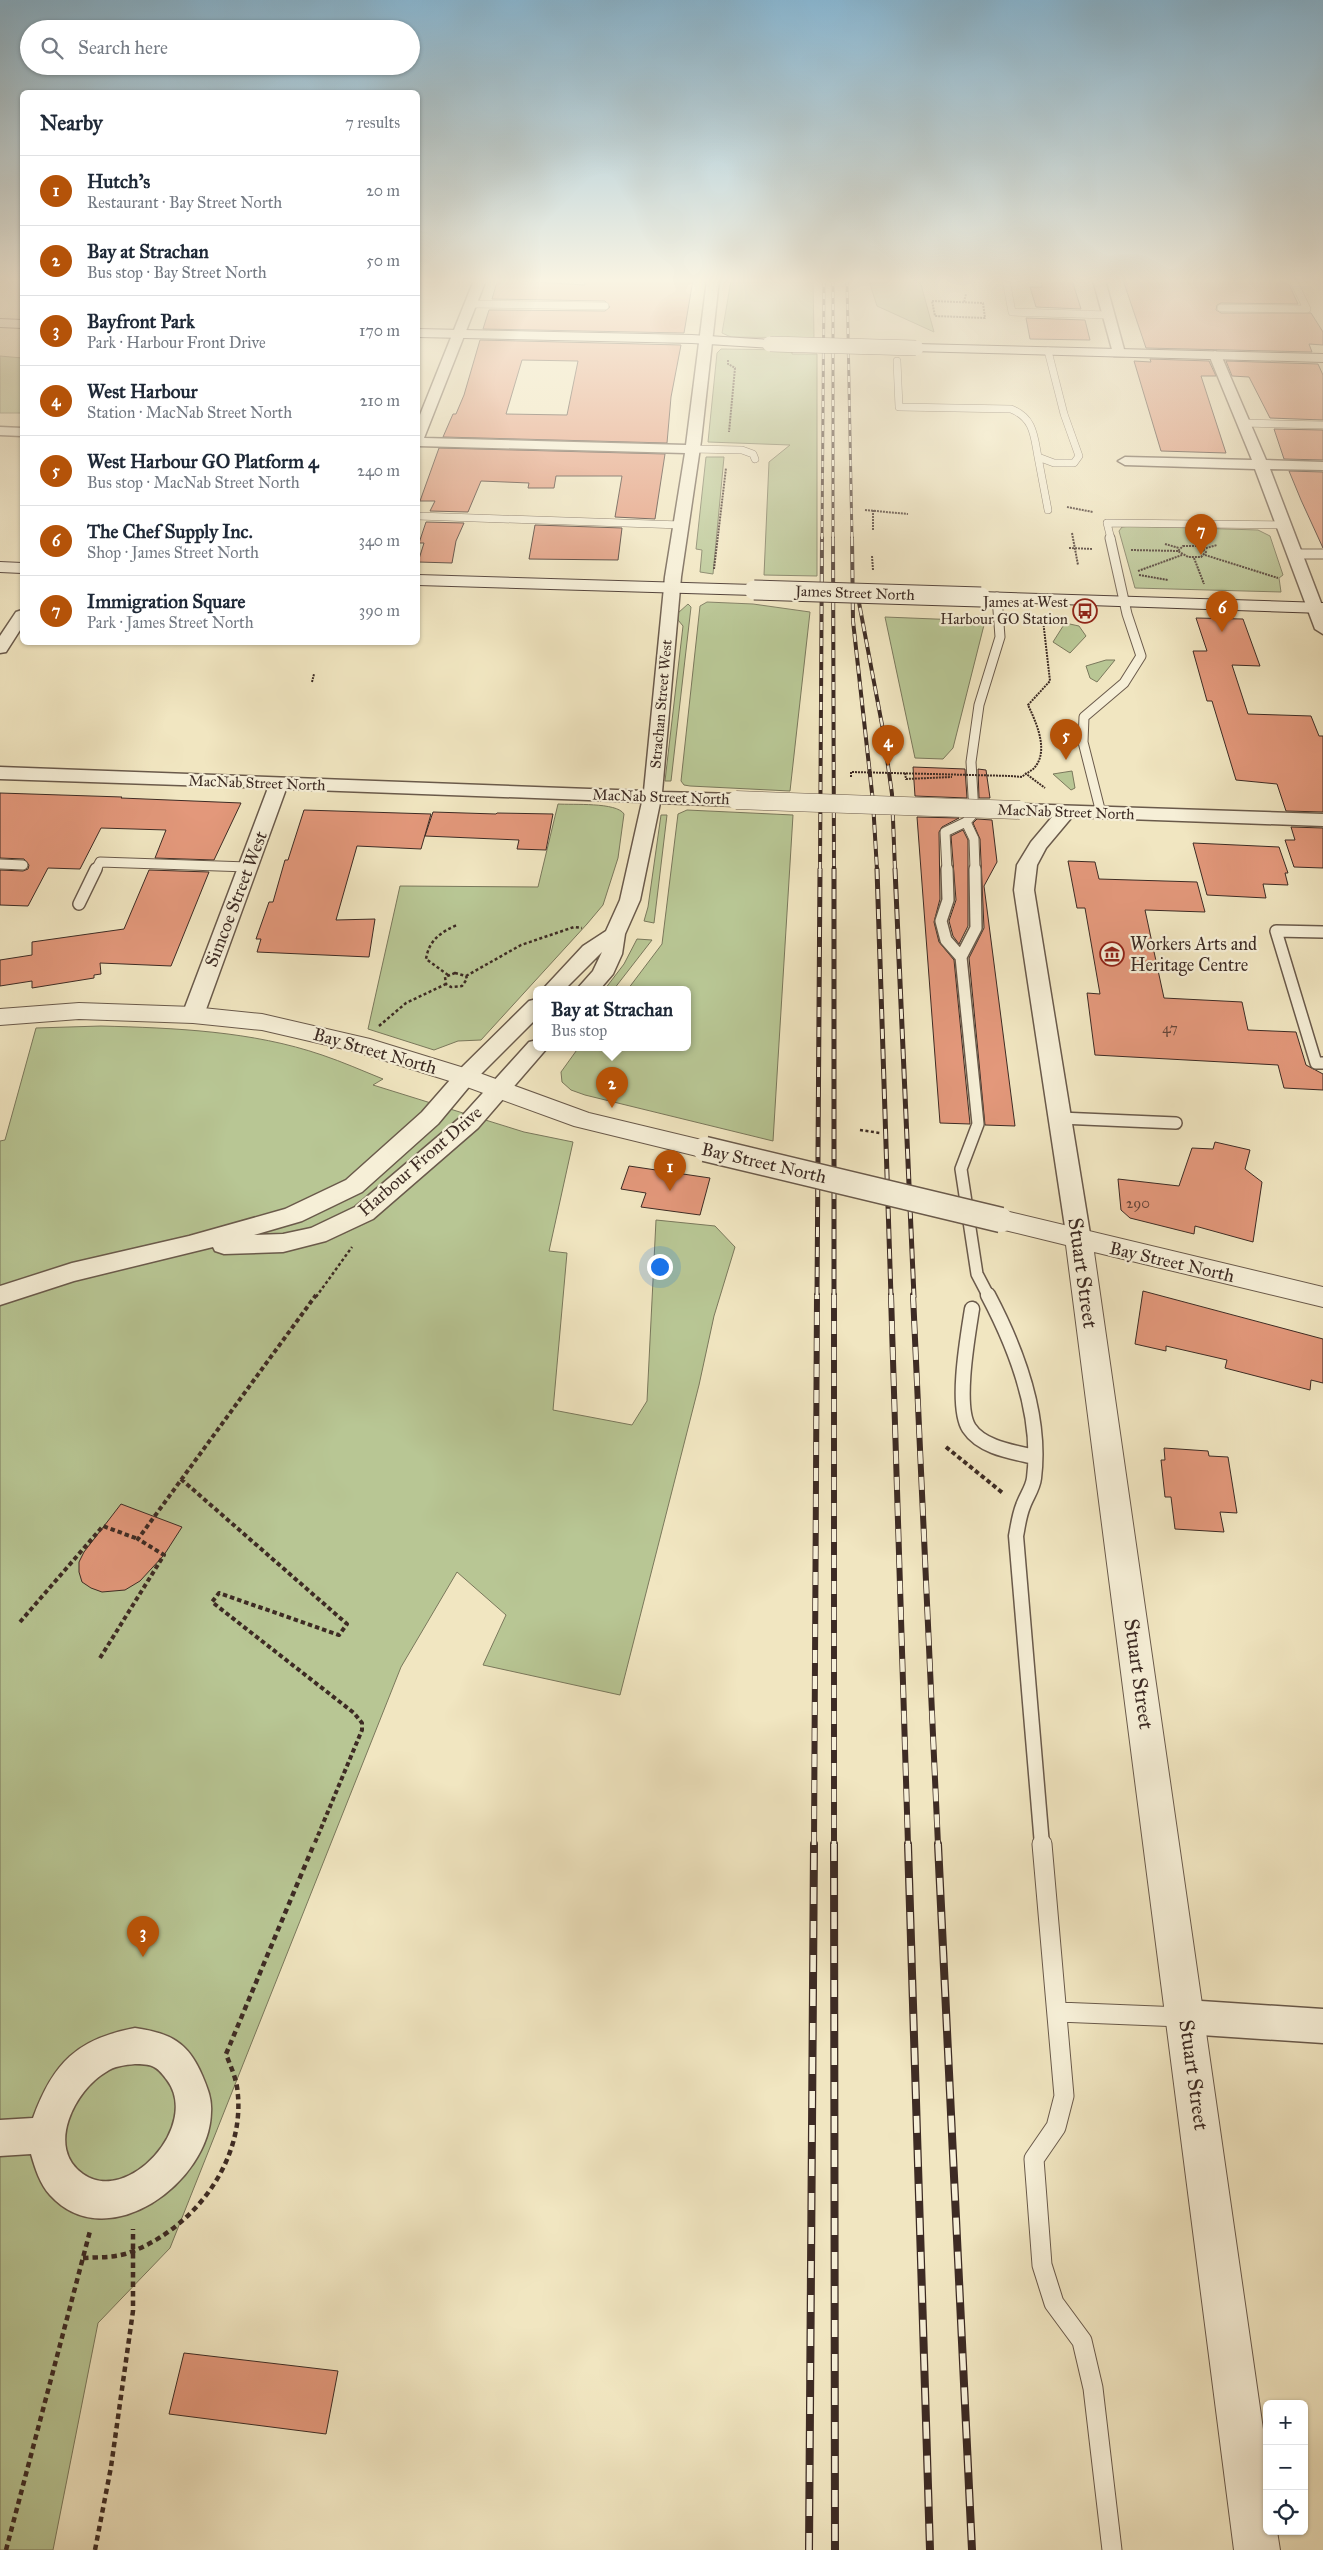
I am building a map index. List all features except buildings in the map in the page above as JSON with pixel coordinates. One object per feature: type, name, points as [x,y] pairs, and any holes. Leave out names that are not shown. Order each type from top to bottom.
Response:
[{"type":"main road","points":[[0,568],[20,568]]},
{"type":"main road","name":"James Street North","points":[[420,580],[1319,608]]},
{"type":"main road","name":"Bay Street North","points":[[0,1017],[79,1011],[193,1015],[262,1022],[354,1042],[465,1077],[583,1120],[1323,1297]]},
{"type":"main road","name":"Stuart Street","points":[[1079,1240],[1257,2550]]},
{"type":"street","points":[[420,431],[433,399]]},
{"type":"street","name":"Strachan Street West","points":[[591,986],[602,974],[612,954],[615,934],[630,900],[644,843],[651,796],[672,588],[699,399]]},
{"type":"street","points":[[1234,399],[1295,554],[1319,608],[1323,629]]},
{"type":"street","points":[[0,431],[20,432]]},
{"type":"street","points":[[420,442],[692,449]]},
{"type":"street","points":[[1125,461],[1323,466]]},
{"type":"street","points":[[0,648],[20,618]]},
{"type":"street","name":"MacNab Street North","points":[[0,773],[1323,820]]},
{"type":"street","name":"Simcoe Street West","points":[[193,1015],[280,784]]},
{"type":"street","name":"Stuart Street","points":[[1066,812],[1038,846],[1027,865],[1024,890],[1079,1240]]},
{"type":"street","points":[[556,986],[590,951],[615,934]]},
{"type":"street","points":[[465,1077],[533,1010]]},
{"type":"street","points":[[499,1090],[533,1051]]},
{"type":"street","name":"Harbour Front Drive","points":[[0,1296],[72,1272],[189,1246],[293,1216],[354,1186],[430,1118],[465,1077]]},
{"type":"street","name":"Harbour Front Drive","points":[[189,1246],[283,1244],[317,1235],[364,1213],[470,1122],[499,1090]]},
{"type":"street","points":[[1186,2017],[1323,2026]]},
{"type":"street","points":[[135,2046],[159,2050],[177,2063],[190,2083],[194,2108],[190,2134],[177,2160],[156,2182],[132,2195],[106,2200],[81,2196],[62,2182],[51,2160],[48,2135],[53,2108],[67,2083],[88,2063],[111,2050],[135,2046]]},
{"type":"street","points":[[0,2138],[48,2135]]},
{"type":"lane","points":[[899,399],[899,407],[1011,409],[1022,412],[1028,417],[1048,510]]},
{"type":"lane","points":[[1038,457],[1064,464],[1074,463],[1080,456],[1060,399]]},
{"type":"lane","points":[[1244,423],[1323,425]]},
{"type":"lane","points":[[692,449],[742,450],[753,454],[754,459]]},
{"type":"lane","points":[[420,516],[681,525]]},
{"type":"lane","points":[[1101,813],[1083,742],[1084,717],[1119,689],[1134,672],[1141,656],[1124,602],[1107,524],[1113,522],[1284,526]]},
{"type":"lane","points":[[1295,554],[1323,554]]},
{"type":"lane","points":[[961,957],[946,940],[941,922],[948,900],[945,832],[966,822],[974,813],[971,762],[979,705],[1000,637],[989,597]]},
{"type":"lane","points":[[966,822],[974,839],[976,928],[961,957],[978,1124],[961,1169],[977,1274],[1010,1338],[1030,1409],[1035,1456],[1034,1480],[1022,1508],[1016,1536],[1064,2096],[1056,2127],[1034,2159],[1042,2264],[1054,2303],[1082,2341],[1093,2388],[1112,2550]]},
{"type":"lane","points":[[79,904],[100,862],[248,867]]},
{"type":"lane","points":[[0,864],[23,865]]},
{"type":"lane","points":[[1323,932],[1276,931],[1316,1063],[1323,1063]]},
{"type":"lane","points":[[1060,1118],[1176,1123]]},
{"type":"lane","points":[[972,1309],[964,1392],[964,1414],[968,1426],[976,1435],[1003,1450],[1035,1456]]},
{"type":"lane","points":[[1058,2012],[1186,2017]]},
{"type":"path","points":[[729,435],[732,399]]},
{"type":"path","points":[[709,571],[714,569],[726,465]]},
{"type":"path","points":[[1064,507],[1096,513]]},
{"type":"path","points":[[865,510],[908,514]]},
{"type":"path","points":[[872,510],[873,531]]},
{"type":"path","points":[[1072,533],[1078,565]]},
{"type":"path","points":[[1178,551],[1183,546],[1197,546],[1206,552],[1205,555]]},
{"type":"path","points":[[1069,548],[1080,549]]},
{"type":"path","points":[[1113,549],[1178,551],[1182,555],[1194,558],[1205,555],[1282,579]]},
{"type":"path","points":[[1129,574],[1182,555]]},
{"type":"path","points":[[872,556],[873,574]]},
{"type":"path","points":[[1194,558],[1204,587]]},
{"type":"path","points":[[1119,574],[1173,581]]},
{"type":"path","points":[[1196,582],[1203,582]]},
{"type":"path","points":[[851,778],[851,772],[1022,777],[1035,767],[1040,748],[1039,725],[1028,705],[1050,682],[1042,612]]},
{"type":"path","points":[[312,682],[314,674]]},
{"type":"path","points":[[905,773],[906,779],[988,777]]},
{"type":"path","points":[[448,975],[426,959],[428,947],[442,932],[457,925]]},
{"type":"path","points":[[446,984],[444,981],[448,975],[455,973],[466,976],[521,945],[574,928],[587,928]]},
{"type":"path","points":[[373,1032],[384,1019],[406,1003],[446,984],[456,987],[462,986],[466,983],[466,976]]},
{"type":"path","points":[[860,1130],[863,1132],[880,1133]]},
{"type":"path","points":[[138,1539],[355,1243]]},
{"type":"path","points":[[946,1447],[1022,1508]]},
{"type":"path","points":[[83,2258],[124,2254],[164,2237],[198,2208],[222,2171],[236,2130],[238,2089],[226,2054],[362,1730],[362,1724],[354,1713],[212,1602],[219,1593],[339,1635],[347,1624],[181,1479]]},
{"type":"path","points":[[20,1622],[103,1526],[138,1539],[164,1555],[100,1658]]},
{"type":"path","points":[[95,2550],[111,2467],[133,2311],[132,2195]]},
{"type":"path","points":[[6,2550],[98,2199]]},
{"type":"green space","points":[[0,399],[20,399],[20,413],[0,413]]},
{"type":"green space","points":[[712,399],[817,399],[817,576],[764,575],[769,462],[790,445],[708,442]]},
{"type":"green space","points":[[706,457],[724,457],[713,574],[700,572],[702,550],[696,549]]},
{"type":"green space","points":[[1122,527],[1258,530],[1270,536],[1283,575],[1279,578],[1281,592],[1135,588],[1119,531]]},
{"type":"green space","points":[[707,602],[753,604],[810,612],[790,791],[690,786],[684,785],[681,781],[700,606]]},
{"type":"green space","points":[[688,604],[691,607],[671,781],[665,781],[683,626],[678,620],[678,613]]},
{"type":"green space","points":[[885,617],[985,621],[953,748],[943,759],[915,758]]},
{"type":"green space","points":[[1065,623],[1079,626],[1086,636],[1070,653],[1053,642]]},
{"type":"green space","points":[[1106,660],[1115,660],[1097,682],[1090,678],[1086,666]]},
{"type":"green space","points":[[1072,771],[1075,788],[1071,790],[1053,774]]},
{"type":"green space","points":[[558,804],[604,806],[620,810],[624,814],[618,858],[603,905],[587,924],[481,1040],[458,1041],[434,1050],[368,1029],[400,886],[538,887]]},
{"type":"green space","points":[[687,810],[793,815],[773,1141],[585,1095],[571,1090],[562,1082],[561,1072],[576,1051],[691,1051],[691,986],[630,986],[662,944],[678,814]]},
{"type":"green space","points":[[661,815],[667,815],[654,923],[644,921],[648,907]]},
{"type":"green space","points":[[637,939],[652,940],[616,986],[607,986],[624,964]]},
{"type":"green space","points":[[101,1026],[213,1032],[295,1047],[330,1058],[383,1079],[373,1085],[524,1132],[573,1142],[549,1251],[567,1253],[553,1410],[632,1425],[647,1401],[656,1220],[715,1226],[735,1247],[714,1316],[699,1385],[620,1695],[483,1665],[506,1615],[457,1572],[401,1667],[170,2248],[98,2323],[53,2550],[0,2550],[0,1141],[5,1140],[36,1028]]},
{"type":"railway","points":[[822,539],[823,399]]},
{"type":"railway","points":[[833,399],[833,538]]},
{"type":"railway","points":[[849,399],[852,539]]},
{"type":"railway","points":[[820,870],[822,538]]},
{"type":"railway","points":[[833,538],[834,870]]},
{"type":"railway","points":[[852,538],[853,621],[873,802],[877,870]]},
{"type":"railway","points":[[857,592],[883,730],[892,794],[895,870]]},
{"type":"railway","points":[[817,1297],[820,869]]},
{"type":"railway","points":[[877,869],[891,1297]]},
{"type":"railway","points":[[895,869],[914,1297]]},
{"type":"railway","points":[[834,870],[834,1844]]},
{"type":"railway","points":[[814,1845],[817,1295]]},
{"type":"railway","points":[[891,1295],[908,1845]]},
{"type":"railway","points":[[913,1295],[938,1845]]},
{"type":"railway","points":[[809,2550],[814,1844]]},
{"type":"railway","points":[[834,1844],[835,2550]]},
{"type":"railway","points":[[908,1844],[930,2550]]},
{"type":"railway","points":[[938,1844],[972,2550]]},
{"type":"place","name":"Immigration Square","points":[[1201,555]]},
{"type":"place","name":"James at West Harbour GO Station","points":[[1085,611]]},
{"type":"place","name":"The Chef Supply Inc.","points":[[1222,632]]},
{"type":"place","name":"West Harbour GO Platform 4","points":[[1066,760]]},
{"type":"place","name":"West Harbour","points":[[888,766]]},
{"type":"place","name":"Workers Arts and Heritage Centre","points":[[1112,954]]},
{"type":"place","name":"Bay at Strachan","points":[[612,1108]]},
{"type":"place","name":"Hutch's","points":[[670,1191]]},
{"type":"place","name":"Bayfront Park","points":[[143,1957]]}]
